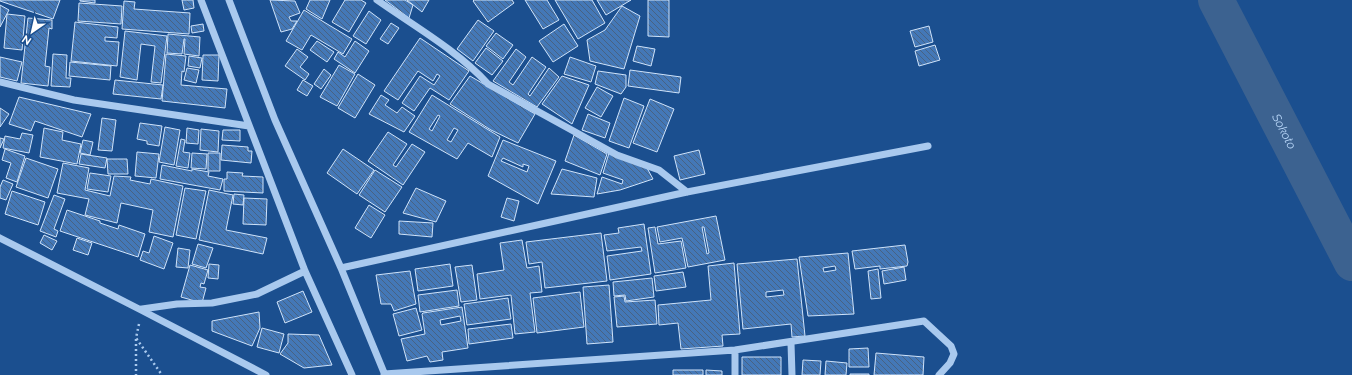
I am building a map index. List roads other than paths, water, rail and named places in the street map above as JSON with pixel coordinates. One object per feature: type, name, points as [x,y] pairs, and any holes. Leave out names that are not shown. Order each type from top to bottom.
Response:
[{"type":"street","points":[[201,0],[305,271],[352,375]]},
{"type":"street","points":[[229,0],[274,120],[341,268],[384,374],[735,350],[791,343],[924,321],[951,346],[954,354],[950,364],[939,375]]},
{"type":"street","points":[[377,0],[450,51],[479,74],[488,84],[617,155],[658,170],[687,192]]},
{"type":"street","points":[[0,82],[74,100],[249,126]]},
{"type":"street","points":[[341,268],[687,192],[928,146]]},
{"type":"street","points":[[0,238],[257,369],[266,375]]},
{"type":"street","points":[[142,310],[177,304],[212,303],[257,294],[305,271]]},
{"type":"street","points":[[791,343],[792,375]]},
{"type":"street","points":[[735,350],[735,375]]},
{"type":"street","points":[[257,369],[274,375]]},
{"type":"waterway","name":"Sokoto","points":[[1216,0],[1352,263]]}]
